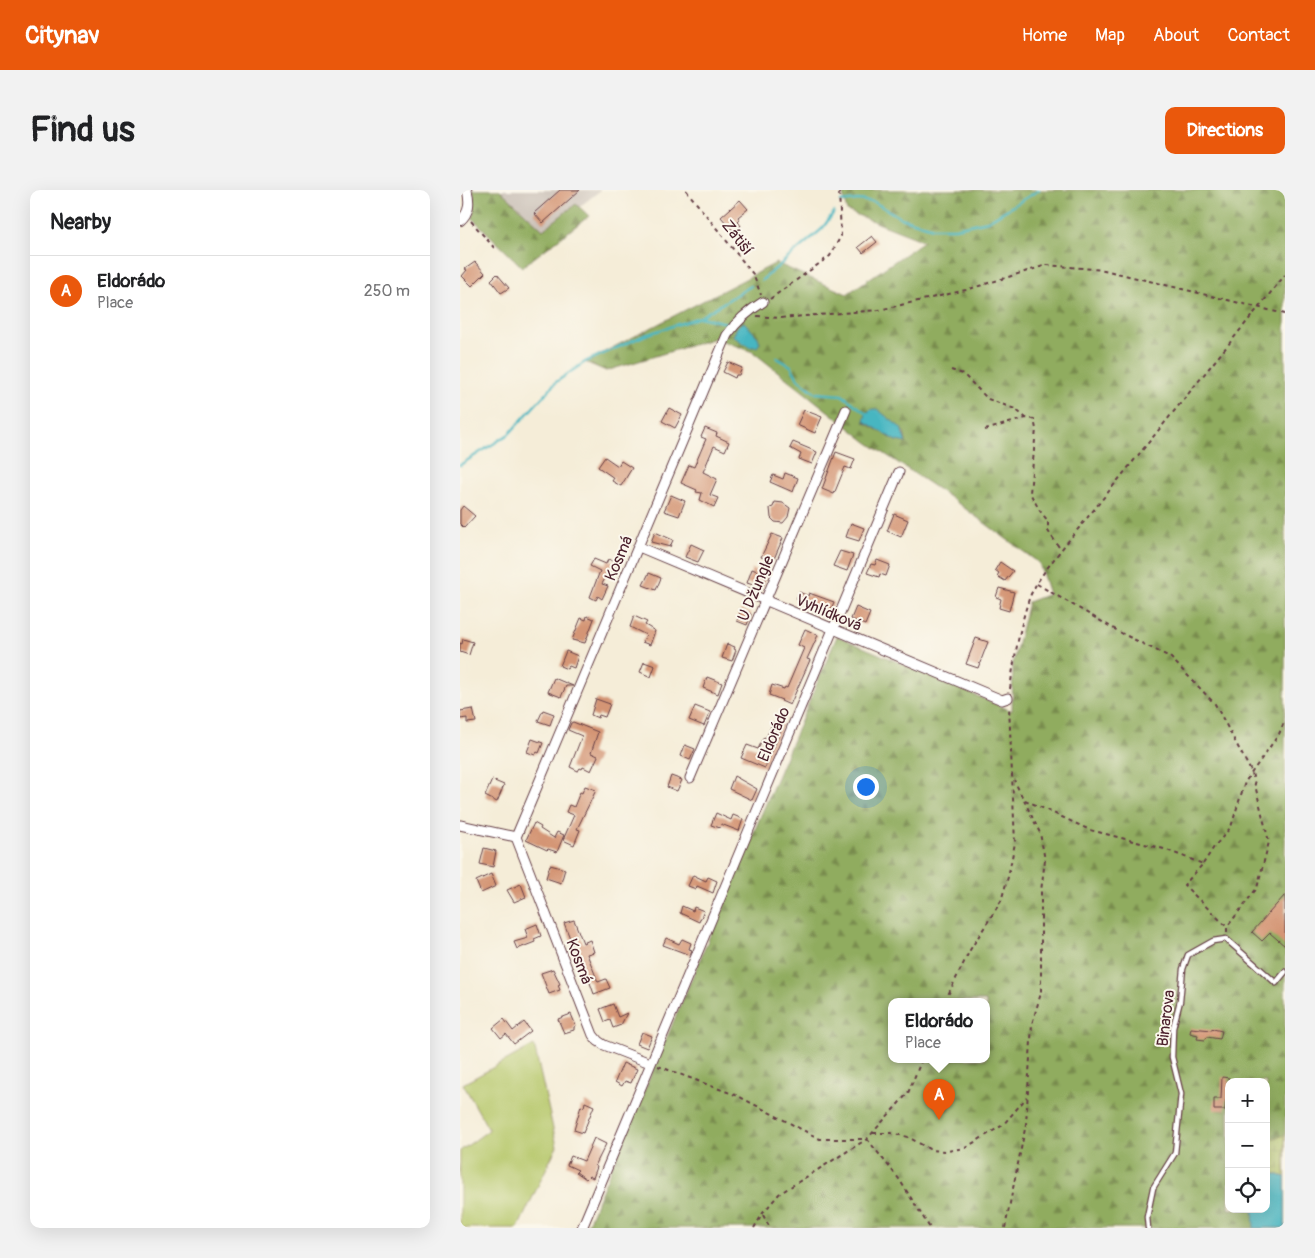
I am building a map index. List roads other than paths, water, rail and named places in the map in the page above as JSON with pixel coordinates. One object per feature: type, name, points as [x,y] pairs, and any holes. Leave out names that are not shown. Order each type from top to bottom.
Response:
[{"type":"street","points":[[463,218],[470,202],[468,190]]},
{"type":"street","name":"Kosmá","points":[[650,1063],[604,1045],[593,1035],[516,837],[727,335],[744,315],[763,302]]},
{"type":"street","name":"U Džungle","points":[[690,778],[846,410]]},
{"type":"street","name":"Eldorádo","points":[[582,1228],[899,472]]},
{"type":"street","name":"Vyhlídková","points":[[639,547],[1002,700],[1008,698]]},
{"type":"street","points":[[460,826],[516,837]]},
{"type":"lane","name":"Binarova","points":[[1148,1228],[1153,1188],[1175,1153],[1181,1094],[1172,1057],[1173,1028],[1180,1001],[1183,969],[1188,955],[1213,941],[1226,940],[1276,983],[1285,972]]},
{"type":"water","points":[[744,322],[758,337],[760,343],[757,347],[749,347],[733,336],[737,327]]},
{"type":"water","points":[[872,409],[877,409],[901,428],[906,443],[896,441],[864,421],[866,413]]},
{"type":"water","points":[[1270,1172],[1285,1177],[1285,1228],[1254,1228],[1253,1213],[1270,1213]]},
{"type":"waterway","points":[[841,202],[858,200],[874,202],[901,218],[933,228],[955,228],[988,221],[1039,190]]},
{"type":"waterway","points":[[762,280],[822,229],[834,212]]},
{"type":"waterway","points":[[460,465],[509,434],[556,382],[585,362],[645,335],[700,317],[751,286]]},
{"type":"waterway","points":[[700,317],[731,324]]},
{"type":"waterway","points":[[777,358],[791,366],[798,379],[816,393],[842,395],[866,413]]},
{"type":"place","name":"Eldorádo","points":[[939,1120]]}]
